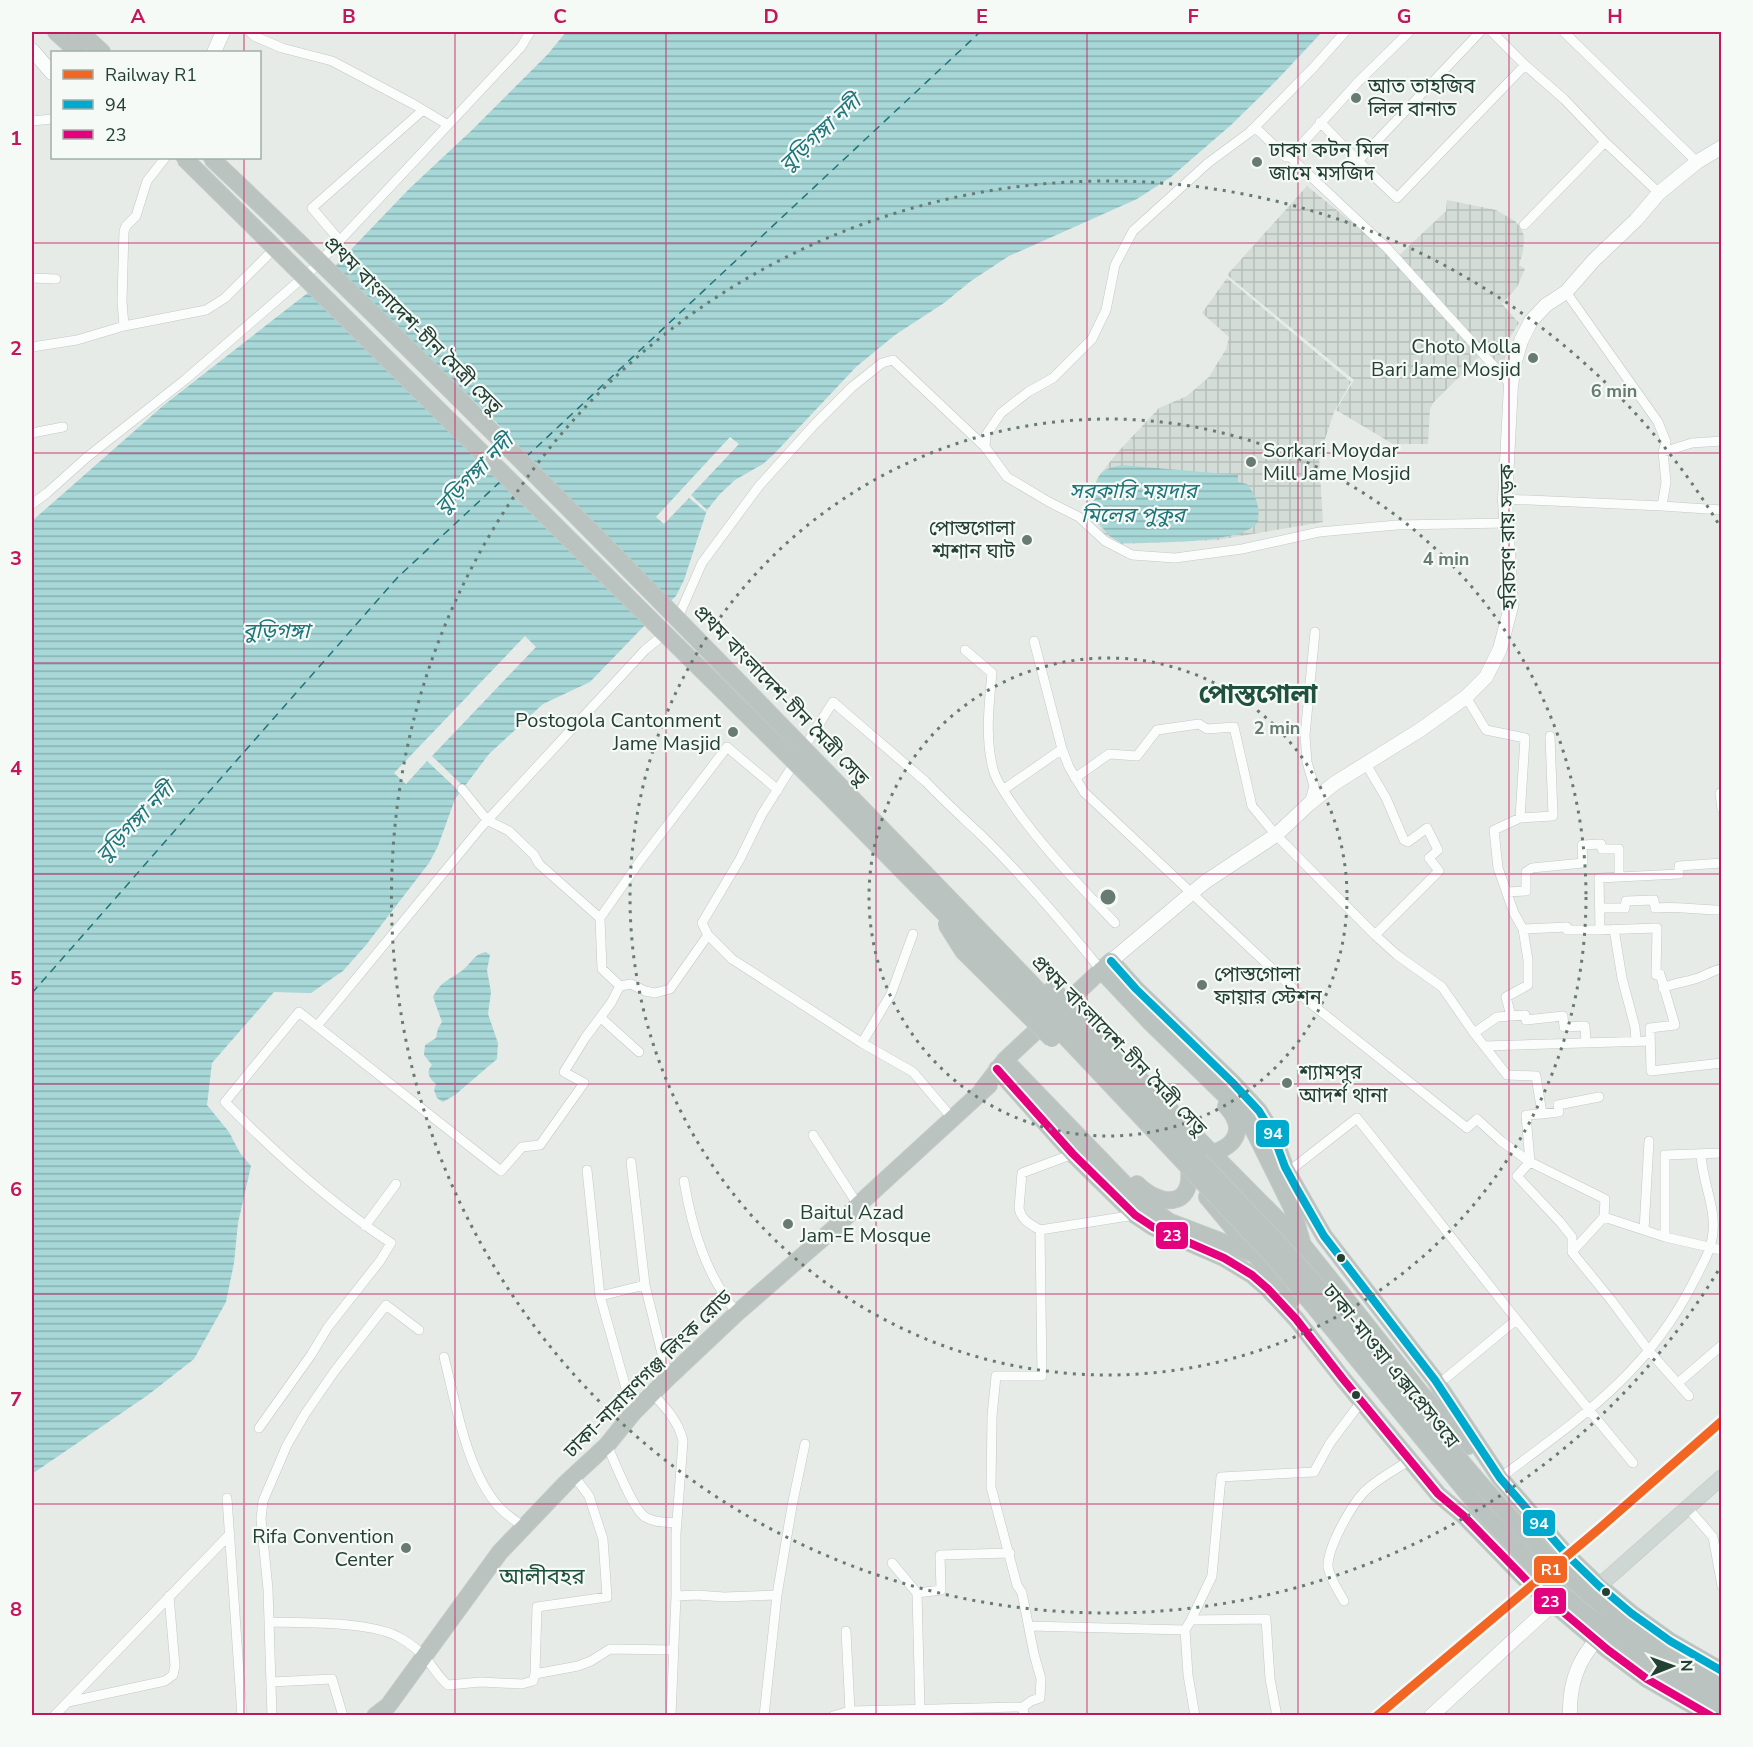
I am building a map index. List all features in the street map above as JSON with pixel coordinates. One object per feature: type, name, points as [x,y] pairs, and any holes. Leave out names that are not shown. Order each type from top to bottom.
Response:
[{"type":"highway","points":[[56,32],[77,51]]},
{"type":"highway","points":[[80,32],[101,51]]},
{"type":"highway","points":[[185,159],[826,793],[934,893],[1058,1029],[1196,1162],[1303,1245],[1420,1392],[1481,1460],[1496,1473]]},
{"type":"highway","name":"প্রথম বাংলাদেশ-চীন মৈত্রী সেতু","points":[[212,159],[315,256],[662,602],[934,893]]},
{"type":"highway","points":[[934,893],[991,926],[1196,1162],[1256,1255],[1415,1451],[1464,1516]]},
{"type":"highway","points":[[1008,1063],[1148,1194],[1162,1200],[1175,1199],[1185,1193],[1196,1162],[1228,1147],[1232,1143],[1237,1127],[1231,1111],[1105,971]]},
{"type":"highway","points":[[1105,971],[1136,989],[1259,1111],[1272,1132],[1288,1172],[1324,1236],[1435,1380],[1496,1473],[1567,1556],[1631,1613],[1670,1641],[1722,1671]]},
{"type":"highway","points":[[1105,971],[1250,1123],[1292,1208],[1303,1245],[1308,1275]]},
{"type":"highway","name":"ঢাকা-নারায়ণগঞ্জ লিংক রোড","points":[[375,1716],[388,1706],[500,1552],[607,1445],[633,1413],[737,1313],[839,1224],[1105,971]]},
{"type":"highway","points":[[1008,1063],[1073,1154],[1135,1215],[1153,1227],[1224,1258],[1252,1275],[1296,1319],[1361,1402],[1438,1494],[1464,1516],[1531,1585],[1596,1641],[1647,1679],[1711,1716]]},
{"type":"highway","points":[[1008,1063],[1152,1210],[1170,1222],[1256,1255],[1275,1258]]},
{"type":"highway","name":"প্রথম বাংলাদেশ-চীন মৈত্রী সেতু","points":[[1196,1162],[1308,1275]]},
{"type":"highway","name":"ঢাকা-মাওয়া এক্সপ্রেসওয়ে","points":[[1196,1162],[1482,1511],[1551,1584],[1583,1612],[1653,1665],[1722,1706]]},
{"type":"highway","name":"ঢাকা-মাওয়া এক্সপ্রেসওয়ে","points":[[1308,1275],[1492,1500],[1550,1560],[1595,1601],[1632,1629],[1668,1655],[1722,1687]]},
{"type":"main road","points":[[214,51],[223,32]]},
{"type":"main road","points":[[32,50],[51,72]]},
{"type":"main road","name":"হরিচরণ রায় সড়ক","points":[[1105,971],[1133,943],[1205,882],[1276,835],[1335,783],[1466,697],[1486,676],[1500,650],[1511,607],[1505,500],[1511,386],[1518,351],[1531,321],[1546,305],[1566,292],[1659,193],[1697,162],[1722,147]]},
{"type":"main road","points":[[1431,1716],[1553,1604],[1599,1586],[1722,1477]]},
{"type":"main road","points":[[1570,1716],[1572,1688],[1580,1662],[1584,1653],[1596,1641],[1599,1586]]},
{"type":"street","points":[[250,32],[282,48],[332,61],[448,125]]},
{"type":"street","points":[[32,504],[186,379],[315,267],[521,47],[530,32]]},
{"type":"street","points":[[985,447],[986,435],[1001,413],[1028,392],[1053,378],[1092,339],[1106,310],[1115,265],[1133,231],[1201,170],[1255,127],[1345,32]]},
{"type":"street","points":[[1290,157],[1320,122],[1409,32]]},
{"type":"street","points":[[1358,161],[1480,32]]},
{"type":"street","points":[[1492,32],[1659,193]]},
{"type":"street","points":[[1564,32],[1697,162]]},
{"type":"street","points":[[1320,122],[1397,198],[1525,65]]},
{"type":"street","points":[[340,241],[312,208],[423,110]]},
{"type":"street","points":[[32,121],[51,119]]},
{"type":"street","points":[[1255,127],[1387,248],[1511,386]]},
{"type":"street","points":[[1524,225],[1605,142]]},
{"type":"street","points":[[124,326],[122,301],[124,231],[136,216],[147,181],[164,159]]},
{"type":"street","points":[[205,159],[315,267]]},
{"type":"street","points":[[32,347],[77,340],[124,326],[206,310],[225,298],[275,248]]},
{"type":"street","points":[[32,278],[56,279]]},
{"type":"street","points":[[1566,292],[1658,423],[1666,442],[1663,452],[1666,482],[1662,506]]},
{"type":"street","points":[[317,1026],[487,820],[645,650],[675,626],[702,563],[759,486],[852,387],[882,363],[893,360],[985,447],[1007,477],[1079,517],[1105,541],[1132,555],[1175,558],[1242,549],[1319,532],[1397,525],[1506,524]]},
{"type":"street","points":[[32,433],[63,427]]},
{"type":"street","points":[[1663,452],[1692,443],[1722,441]]},
{"type":"street","points":[[1505,500],[1722,510]]},
{"type":"street","points":[[1309,804],[1314,786],[1307,762],[1305,735],[1316,632]]},
{"type":"street","points":[[1034,641],[1062,749],[1069,767],[1084,792],[1299,994],[1467,1128],[1477,1119],[1501,1142],[1530,1162],[1605,1199],[1604,1217],[1572,1252]]},
{"type":"street","points":[[965,650],[992,673],[988,722],[993,772],[1027,825],[1059,864],[1114,923]]},
{"type":"street","points":[[1466,697],[1486,730],[1525,738],[1520,818]]},
{"type":"street","points":[[952,1118],[913,1072],[862,1043],[732,958],[708,935],[702,923],[740,859],[762,814],[833,702],[925,781],[981,834],[1105,971]]},
{"type":"street","points":[[1076,778],[1109,754],[1137,756],[1157,730],[1199,724],[1207,729],[1234,727],[1251,806],[1276,835],[1375,935],[1397,955],[1442,987],[1507,1075],[1536,1077],[1542,1113]]},
{"type":"street","points":[[1511,1016],[1506,997],[1528,985],[1528,960],[1523,930],[1514,913],[1498,868],[1494,830],[1520,818],[1553,816],[1550,736]]},
{"type":"street","points":[[620,986],[602,969],[600,918],[727,747],[778,790]]},
{"type":"street","points":[[1003,790],[1062,749]]},
{"type":"street","points":[[1366,764],[1386,798],[1404,840],[1408,842],[1427,828],[1438,850],[1430,858],[1439,871],[1375,935]]},
{"type":"street","points":[[462,789],[487,820],[509,831],[534,855],[539,864],[600,918]]},
{"type":"street","points":[[1720,793],[1722,809]]},
{"type":"street","points":[[1507,892],[1526,891],[1526,872],[1532,868],[1583,863],[1582,845],[1601,844],[1602,849],[1619,849],[1619,878]]},
{"type":"street","points":[[1600,930],[1599,878],[1679,873],[1678,866],[1722,863]]},
{"type":"street","points":[[1600,908],[1625,908],[1626,901],[1654,900],[1655,908],[1674,906],[1699,910],[1722,910]]},
{"type":"street","points":[[1523,930],[1567,927],[1568,930],[1657,928],[1656,975],[1660,974],[1675,1025],[1650,1028],[1651,1071],[1722,1063]]},
{"type":"street","points":[[1614,929],[1636,1041]]},
{"type":"street","points":[[862,1043],[891,994],[913,934]]},
{"type":"street","points":[[259,1428],[333,1320],[380,1261],[391,1243],[365,1226],[284,1161],[225,1102],[300,1012],[501,1172],[522,1148],[540,1145],[584,1083],[564,1072],[620,986],[631,984],[655,993],[670,988],[708,935]]},
{"type":"street","points":[[1663,988],[1722,969]]},
{"type":"street","points":[[1474,1033],[1497,1017],[1525,1015],[1526,1020],[1563,1016],[1564,1027],[1585,1026],[1586,1043]]},
{"type":"street","points":[[601,1018],[639,1052]]},
{"type":"street","points":[[1484,1046],[1650,1041]]},
{"type":"street","points":[[1599,1096],[1558,1105],[1558,1112],[1526,1115],[1530,1162],[1517,1176],[1572,1237],[1572,1252],[1649,1351],[1689,1396]]},
{"type":"street","points":[[1288,1172],[1357,1118],[1472,1261],[1516,1320],[1633,1463]]},
{"type":"street","points":[[813,1135],[858,1205]]},
{"type":"street","points":[[1644,1230],[1649,1141]]},
{"type":"street","points":[[1665,1237],[1665,1155],[1722,1153]]},
{"type":"street","points":[[1073,1154],[1022,1173],[1019,1208],[1023,1219],[1040,1230],[1135,1215]]},
{"type":"street","points":[[1496,1473],[1589,1411],[1649,1351],[1685,1299],[1710,1248],[1714,1222],[1711,1202],[1704,1182],[1701,1154]]},
{"type":"street","points":[[631,1162],[645,1285],[668,1378]]},
{"type":"street","points":[[587,1170],[600,1296],[633,1413]]},
{"type":"street","points":[[684,1181],[690,1214],[704,1257],[724,1296],[737,1313]]},
{"type":"street","points":[[365,1226],[396,1184]]},
{"type":"street","points":[[1604,1217],[1665,1237],[1722,1250]]},
{"type":"street","points":[[832,1716],[850,1711],[1024,1711],[1031,1701],[1040,1698],[1041,1678],[1029,1626],[991,1487],[992,1416],[996,1376],[1042,1376],[1040,1230]]},
{"type":"street","points":[[600,1296],[645,1285]]},
{"type":"street","points":[[272,1716],[268,1589],[261,1519],[263,1501],[287,1445],[334,1372],[386,1305],[419,1330]]},
{"type":"street","points":[[1446,1378],[1516,1320]]},
{"type":"street","points":[[1678,1383],[1722,1345]]},
{"type":"street","points":[[444,1357],[468,1448],[477,1471],[500,1508],[524,1527]]},
{"type":"street","points":[[653,1394],[681,1429],[683,1441],[677,1523],[671,1716]]},
{"type":"street","points":[[1195,1716],[1188,1675],[1185,1630],[1212,1575],[1221,1477],[1314,1472],[1330,1443],[1361,1402]]},
{"type":"street","points":[[764,1716],[777,1594],[805,1444]]},
{"type":"street","points":[[607,1445],[630,1496],[642,1516],[657,1522],[677,1523]]},
{"type":"street","points":[[1344,1601],[1328,1569],[1329,1556],[1334,1543],[1362,1494],[1410,1460]]},
{"type":"street","points":[[269,1622],[349,1625],[377,1629],[400,1637],[424,1656],[436,1675],[448,1685],[481,1682],[522,1684],[533,1682],[537,1607],[607,1598],[603,1539],[589,1496],[574,1476]]},
{"type":"street","points":[[227,1498],[242,1716]]},
{"type":"street","points":[[1687,1507],[1713,1537],[1722,1586]]},
{"type":"street","points":[[54,1716],[230,1534]]},
{"type":"street","points":[[917,1593],[941,1590],[940,1555],[1010,1553]]},
{"type":"street","points":[[892,1563],[917,1593],[920,1710]]},
{"type":"street","points":[[676,1596],[697,1594],[724,1597],[777,1594]]},
{"type":"street","points":[[68,1702],[165,1681],[173,1675],[175,1666],[169,1596]]},
{"type":"street","points":[[1191,1620],[1266,1620],[1270,1679],[1277,1716]]},
{"type":"street","points":[[1029,1626],[1185,1630]]},
{"type":"street","points":[[846,1631],[850,1711]]},
{"type":"street","points":[[535,1674],[578,1666],[610,1649],[673,1650]]},
{"type":"street","points":[[271,1682],[332,1679],[343,1716]]},
{"type":"shaded area","points":[[1307,186],[1386,250],[1394,260],[1446,211],[1447,200],[1496,210],[1515,221],[1521,228],[1524,236],[1519,265],[1525,269],[1517,287],[1502,304],[1519,323],[1510,337],[1503,366],[1482,354],[1433,403],[1430,409],[1428,444],[1393,444],[1336,410],[1354,380],[1227,275]]},
{"type":"shaded area","points":[[1227,278],[1351,382],[1334,412],[1319,457],[1323,522],[1217,540],[1122,544],[1103,533],[1093,514],[1093,495],[1098,477],[1159,408],[1187,396],[1209,377],[1226,349],[1229,337],[1202,313]]},
{"type":"water","name":"বুড়িগঙ্গা","points":[[566,32],[1322,32],[1231,125],[1171,177],[1137,199],[1009,256],[895,335],[856,367],[774,454],[763,464],[735,480],[707,510],[684,580],[676,596],[590,682],[543,704],[489,754],[455,799],[438,846],[429,863],[343,971],[311,993],[274,992],[212,1063],[207,1105],[229,1132],[240,1153],[251,1166],[238,1223],[234,1263],[226,1302],[194,1359],[148,1395],[32,1474],[32,521],[164,405],[314,288],[410,188],[548,54]]},
{"type":"water","name":"সরকারি ময়দার মিলের পুকুর","points":[[1121,465],[1238,475],[1238,482],[1247,484],[1255,497],[1258,506],[1258,522],[1249,529],[1234,535],[1215,538],[1194,541],[1121,543],[1109,535],[1102,526],[1095,512],[1093,496],[1096,481],[1102,473]]},
{"type":"water","points":[[486,952],[490,955],[487,970],[491,992],[488,1014],[498,1043],[497,1059],[455,1095],[443,1102],[437,1098],[434,1090],[436,1084],[430,1078],[429,1073],[432,1065],[424,1055],[425,1045],[436,1038],[442,1022],[433,997],[443,983],[464,969],[476,956]]},
{"type":"pier","points":[[332,265],[493,419],[671,605],[653,621],[315,282]]},
{"type":"pier","points":[[730,437],[739,444],[691,495],[707,510],[706,512],[689,498],[664,524],[656,517]]},
{"type":"pier","points":[[525,636],[536,647],[432,756],[464,787],[460,792],[427,761],[406,784],[394,773]]},
{"type":"ferry route","points":[[526,457],[980,32]]},
{"type":"ferry route","points":[[32,993],[398,577],[501,481]]},
{"type":"rail line","name":"R1","points":[[1377,1716],[1600,1528],[1722,1421]]},
{"type":"transit line","name":"94","points":[[1111,961],[1136,989],[1259,1111],[1272,1132],[1285,1167],[1324,1236],[1435,1380],[1500,1478],[1567,1555],[1599,1586],[1670,1641],[1722,1671]]},
{"type":"transit line","name":"23","points":[[997,1069],[1073,1154],[1135,1215],[1153,1227],[1224,1258],[1252,1275],[1268,1289],[1296,1319],[1438,1494],[1464,1516],[1531,1585],[1608,1650],[1647,1679],[1711,1716]]},
{"type":"place","name":"আত তাহজিব লিল বানাত","points":[[1356,98]]},
{"type":"place","name":"ঢাকা কটন মিল জামে মসজিদ","points":[[1257,162]]},
{"type":"place","name":"Choto Molla Bari Jame Mosjid","points":[[1533,358]]},
{"type":"place","name":"Sorkari Moydar Mill Jame Mosjid","points":[[1251,462]]},
{"type":"place","name":"পোস্তগোলা শ্মশান ঘাট","points":[[1027,540]]},
{"type":"place","name":"Postogola Cantonment Jame Masjid","points":[[733,732]]},
{"type":"place","name":"পোস্তগোলা ফায়ার স্টেশন","points":[[1202,985]]},
{"type":"place","name":"শ্যামপুর আদর্শ থানা","points":[[1287,1083]]},
{"type":"place","name":"Baitul Azad Jam-E Mosque","points":[[788,1224]]},
{"type":"place","name":"Rifa Convention Center","points":[[406,1548]]},
{"type":"district","name":"পোস্তগোলা","points":[[1258,694]]},
{"type":"district","name":"আলীবহর","points":[[542,1577]]},
{"type":"water label","name":"বুড়িগঙ্গা নদী","points":[[820,133]]},
{"type":"water label","name":"বুড়িগঙ্গা নদী","points":[[474,474]]},
{"type":"water label","name":"বুড়িগঙ্গা নদী","points":[[135,822]]}]
